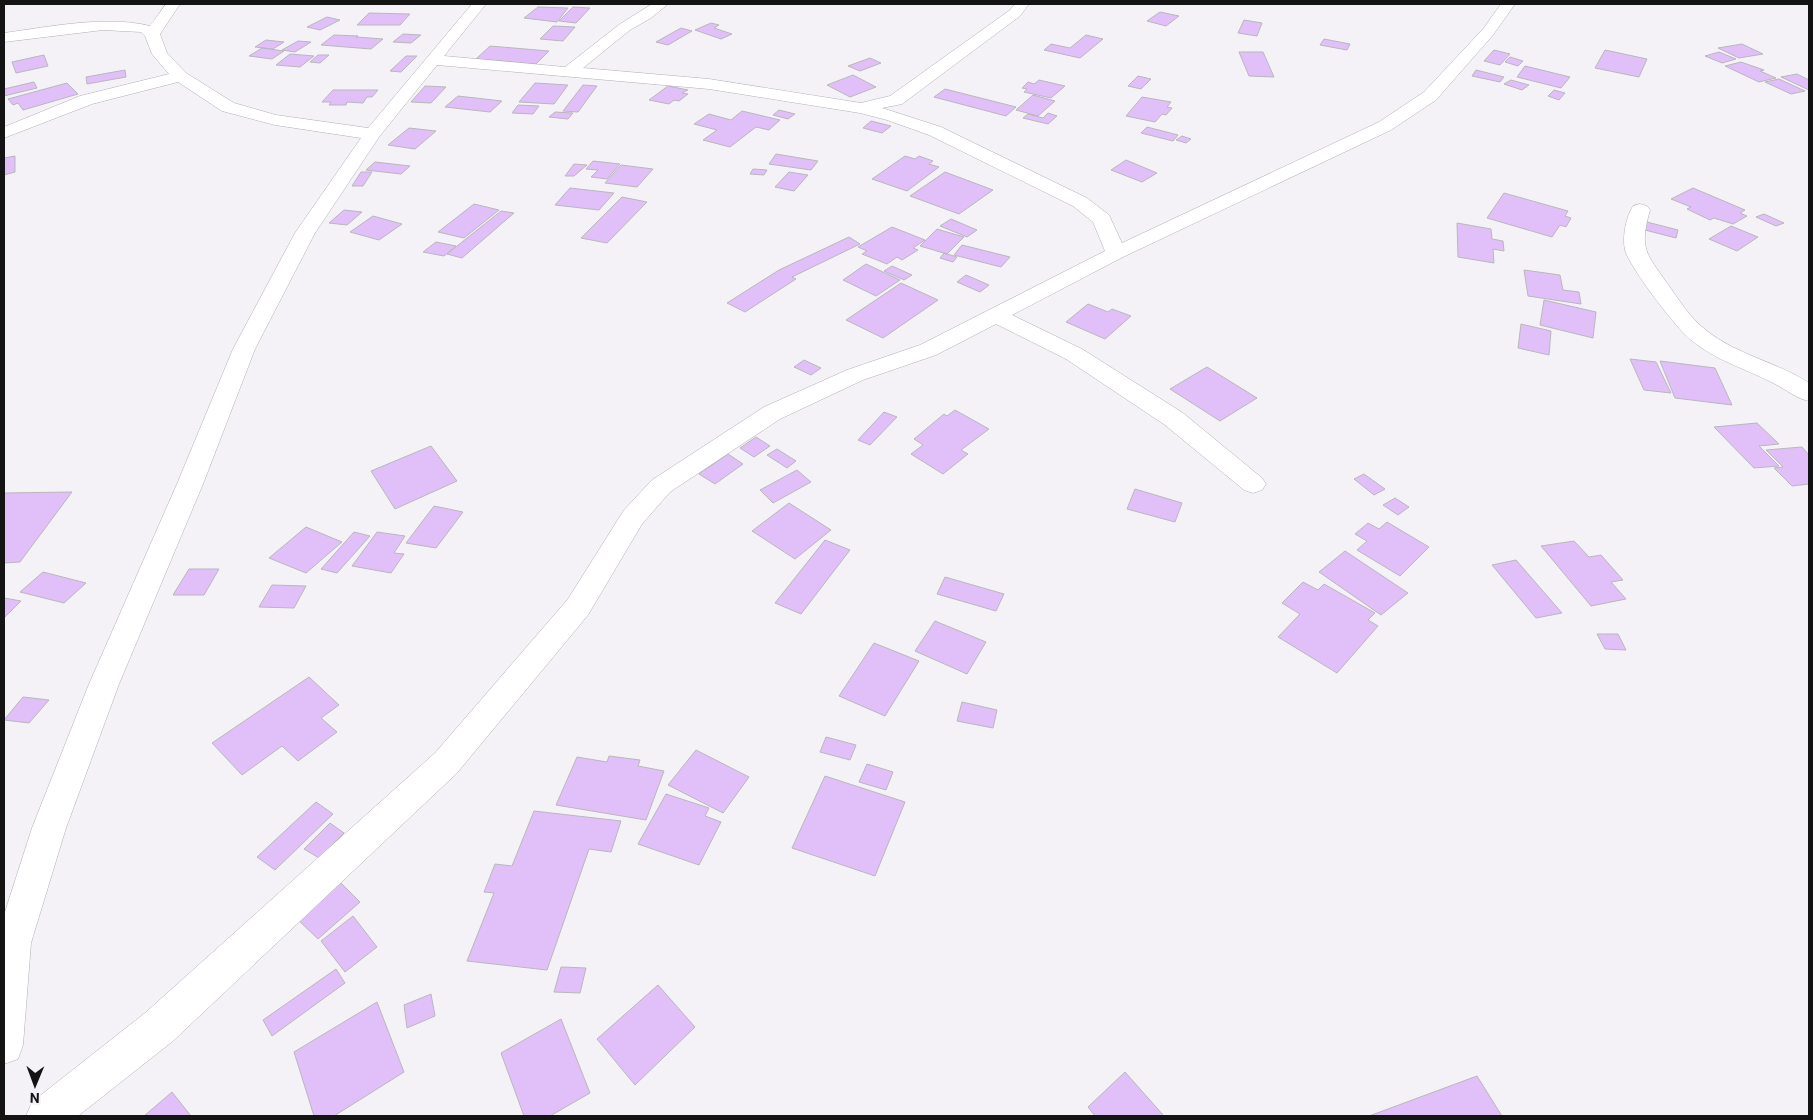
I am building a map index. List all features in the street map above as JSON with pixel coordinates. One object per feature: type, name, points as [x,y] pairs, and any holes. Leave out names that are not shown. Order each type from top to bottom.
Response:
[{"type":"street","points":[[152,34],[174,4]]},
{"type":"street","points":[[4,1045],[13,943],[49,828],[104,684],[190,484],[244,349],[305,233],[372,134],[479,4]]},
{"type":"street","points":[[568,72],[626,26],[646,15],[660,4]]},
{"type":"street","points":[[894,108],[1015,13],[1022,4]]},
{"type":"street","points":[[46,1116],[159,1027],[446,763],[578,607],[633,517],[660,486],[772,412],[855,375],[928,350],[1116,252],[1194,218],[1385,126],[1430,96],[1488,32],[1508,4]]},
{"type":"street","points":[[4,37],[103,26],[132,26],[146,29],[152,34],[160,54],[180,76],[228,107],[275,120],[372,134]]},
{"type":"street","points":[[433,60],[709,84],[860,108],[894,108],[1080,202],[1102,219],[1116,252]]},
{"type":"street","points":[[4,134],[99,96],[180,76]]},
{"type":"street","points":[[1640,210],[1633,232],[1633,248],[1652,278],[1698,336],[1727,352],[1785,378],[1809,394]]},
{"type":"street","points":[[995,315],[1074,354],[1166,414],[1253,484]]},
{"type":"building","points":[[538,7],[568,8],[557,22],[524,18]]},
{"type":"building","points":[[573,7],[590,8],[576,23],[559,21]]},
{"type":"building","points":[[1160,12],[1179,16],[1166,26],[1147,21]]},
{"type":"building","points":[[369,13],[410,14],[400,25],[357,25]]},
{"type":"building","points":[[327,17],[340,20],[320,30],[307,27]]},
{"type":"building","points":[[1244,20],[1262,23],[1257,36],[1238,33]]},
{"type":"building","points":[[711,23],[719,25],[714,28],[732,34],[721,39],[695,30]]},
{"type":"building","points":[[553,26],[575,27],[563,41],[540,39]]},
{"type":"building","points":[[681,28],[692,31],[668,45],[656,42]]},
{"type":"building","points":[[403,34],[421,35],[411,43],[393,42]]},
{"type":"building","points":[[334,35],[383,39],[371,49],[321,45]]},
{"type":"building","points":[[1086,35],[1103,39],[1080,58],[1044,50],[1051,44],[1070,48]]},
{"type":"building","points":[[1324,39],[1350,44],[1347,50],[1320,45]]},
{"type":"building","points":[[266,40],[284,42],[273,49],[255,47]]},
{"type":"building","points":[[298,41],[311,42],[295,52],[282,50]]},
{"type":"building","points":[[1742,44],[1763,54],[1739,58],[1718,48]]},
{"type":"building","points":[[490,46],[549,51],[536,64],[476,59]]},
{"type":"building","points":[[262,48],[284,51],[272,59],[249,56]]},
{"type":"building","points":[[1494,50],[1510,54],[1500,65],[1484,61]]},
{"type":"building","points":[[1605,50],[1647,59],[1639,77],[1595,68]]},
{"type":"building","points":[[1239,52],[1263,52],[1274,77],[1249,76]]},
{"type":"building","points":[[1719,52],[1736,59],[1722,63],[1705,56]]},
{"type":"building","points":[[290,54],[314,56],[300,67],[276,65]]},
{"type":"building","points":[[44,55],[48,66],[16,73],[12,62]]},
{"type":"building","points":[[318,55],[329,55],[320,63],[310,62]]},
{"type":"building","points":[[406,56],[417,56],[401,72],[390,71]]},
{"type":"building","points":[[1510,57],[1523,61],[1518,66],[1505,62]]},
{"type":"building","points":[[870,58],[881,63],[860,71],[848,66]]},
{"type":"building","points":[[1741,62],[1764,70],[1760,71],[1776,78],[1759,82],[1725,66]]},
{"type":"building","points":[[1525,66],[1570,77],[1561,88],[1517,77]]},
{"type":"building","points":[[125,70],[126,77],[87,84],[86,77]]},
{"type":"building","points":[[1476,70],[1504,77],[1500,82],[1472,76]]},
{"type":"building","points":[[1797,74],[1809,80],[1809,90],[1781,77]]},
{"type":"building","points":[[853,75],[876,87],[850,97],[827,85]]},
{"type":"building","points":[[1138,76],[1151,79],[1141,89],[1128,86]]},
{"type":"building","points":[[1779,79],[1805,91],[1791,94],[1765,82]]},
{"type":"building","points":[[1039,80],[1065,86],[1051,98],[1024,92],[1027,89],[1022,88],[1028,82],[1034,84]]},
{"type":"building","points":[[1511,80],[1529,85],[1522,90],[1504,84]]},
{"type":"building","points":[[34,82],[37,88],[4,96],[4,89]]},
{"type":"building","points":[[67,83],[78,94],[23,110],[18,103],[13,105],[8,99]]},
{"type":"building","points":[[535,83],[568,85],[554,104],[519,102]]},
{"type":"building","points":[[583,85],[597,86],[578,112],[563,111]]},
{"type":"building","points":[[425,86],[446,87],[431,103],[411,102]]},
{"type":"building","points":[[668,86],[688,90],[682,93],[688,94],[679,101],[674,100],[669,104],[649,100]]},
{"type":"building","points":[[945,89],[1016,107],[1006,116],[934,97]]},
{"type":"building","points":[[333,90],[378,90],[372,97],[367,97],[363,103],[347,102],[346,105],[329,105],[331,102],[322,102]]},
{"type":"building","points":[[1554,90],[1565,93],[1559,100],[1548,96]]},
{"type":"building","points":[[1033,95],[1055,101],[1038,116],[1016,110]]},
{"type":"building","points":[[458,96],[502,101],[490,112],[445,107]]},
{"type":"building","points":[[1142,97],[1171,102],[1167,107],[1172,108],[1166,115],[1162,114],[1155,122],[1126,116]]},
{"type":"building","points":[[518,105],[539,106],[533,114],[512,113]]},
{"type":"building","points":[[779,110],[795,114],[788,119],[773,115]]},
{"type":"building","points":[[742,111],[780,120],[769,130],[756,127],[730,147],[703,140],[717,130],[694,124],[709,114],[731,120]]},
{"type":"building","points":[[555,112],[573,113],[568,119],[549,117]]},
{"type":"building","points":[[1048,113],[1057,116],[1048,124],[1023,118],[1028,114],[1043,118]]},
{"type":"building","points":[[871,121],[891,126],[882,133],[863,128]]},
{"type":"building","points":[[1147,127],[1178,135],[1173,141],[1141,133]]},
{"type":"building","points":[[409,128],[436,131],[415,149],[388,145]]},
{"type":"building","points":[[1182,136],[1191,139],[1186,143],[1176,140]]},
{"type":"building","points":[[776,154],[818,161],[811,170],[769,164]]},
{"type":"building","points":[[15,156],[15,172],[4,175],[4,158]]},
{"type":"building","points":[[905,156],[915,159],[919,156],[933,161],[929,164],[939,167],[907,191],[872,179]]},
{"type":"building","points":[[1126,160],[1157,173],[1142,182],[1111,170]]},
{"type":"building","points":[[593,161],[620,164],[607,179],[591,177],[598,170],[586,169]]},
{"type":"building","points":[[375,162],[410,166],[401,174],[366,170]]},
{"type":"building","points":[[574,164],[587,165],[574,176],[565,176]]},
{"type":"building","points":[[621,165],[653,169],[637,187],[605,183]]},
{"type":"building","points":[[753,169],[767,170],[764,175],[750,174]]},
{"type":"building","points":[[361,172],[372,172],[363,186],[352,186]]},
{"type":"building","points":[[789,172],[808,175],[794,191],[775,187]]},
{"type":"building","points":[[945,172],[993,190],[959,214],[910,196]]},
{"type":"building","points":[[570,188],[614,193],[599,210],[555,205]]},
{"type":"building","points":[[1693,188],[1745,210],[1740,213],[1747,216],[1733,224],[1714,218],[1710,220],[1687,209],[1691,207],[1671,199]]},
{"type":"building","points":[[1504,193],[1568,211],[1565,216],[1571,218],[1566,227],[1560,225],[1552,237],[1487,218]]},
{"type":"building","points":[[622,197],[647,202],[607,243],[581,238]]},
{"type":"building","points":[[474,204],[499,210],[464,238],[438,232]]},
{"type":"building","points":[[344,210],[362,212],[347,225],[329,223]]},
{"type":"building","points":[[501,211],[514,213],[462,258],[447,254]]},
{"type":"building","points":[[1764,214],[1784,223],[1776,226],[1756,217]]},
{"type":"building","points":[[373,216],[402,224],[379,240],[350,232]]},
{"type":"building","points":[[951,219],[977,230],[967,237],[940,226]]},
{"type":"building","points":[[1643,221],[1678,230],[1676,238],[1641,229]]},
{"type":"building","points":[[1457,223],[1491,229],[1492,239],[1503,241],[1504,251],[1493,249],[1494,263],[1458,257]]},
{"type":"building","points":[[1731,226],[1758,237],[1737,251],[1709,239]]},
{"type":"building","points":[[892,227],[925,240],[913,248],[918,250],[902,260],[897,257],[887,264],[862,254],[867,251],[858,247]]},
{"type":"building","points":[[937,229],[964,237],[947,254],[920,246]]},
{"type":"building","points":[[849,237],[860,244],[792,277],[796,279],[745,312],[727,303],[779,270]]},
{"type":"building","points":[[436,242],[456,246],[444,256],[423,252]]},
{"type":"building","points":[[962,245],[1010,257],[1001,267],[954,255]]},
{"type":"building","points":[[944,253],[957,257],[953,262],[940,258]]},
{"type":"building","points":[[866,264],[900,280],[876,296],[843,280]]},
{"type":"building","points":[[892,266],[912,275],[904,280],[884,271]]},
{"type":"building","points":[[1524,270],[1560,275],[1563,290],[1579,292],[1581,304],[1528,296]]},
{"type":"building","points":[[966,275],[989,285],[980,292],[957,282]]},
{"type":"building","points":[[901,283],[938,300],[883,338],[846,320]]},
{"type":"building","points":[[1544,300],[1596,312],[1593,338],[1540,325]]},
{"type":"building","points":[[1088,304],[1108,312],[1112,309],[1131,316],[1105,339],[1066,322]]},
{"type":"building","points":[[1521,324],[1551,331],[1549,355],[1518,348]]},
{"type":"building","points":[[1630,359],[1656,362],[1671,393],[1644,390]]},
{"type":"building","points":[[804,360],[821,368],[811,375],[794,367]]},
{"type":"building","points":[[1660,361],[1715,368],[1732,405],[1675,398]]},
{"type":"building","points":[[1207,367],[1257,398],[1220,421],[1170,389]]},
{"type":"building","points":[[955,410],[989,429],[961,450],[968,454],[943,474],[911,454],[923,445],[914,439],[944,414],[947,416]]},
{"type":"building","points":[[884,412],[897,417],[870,445],[858,440]]},
{"type":"building","points":[[1757,423],[1779,444],[1759,446],[1779,466],[1754,468],[1714,427]]},
{"type":"building","points":[[756,437],[770,446],[754,457],[740,448]]},
{"type":"building","points":[[431,446],[457,481],[395,509],[371,471]]},
{"type":"building","points":[[1802,447],[1809,455],[1809,484],[1792,486],[1774,468],[1783,467],[1766,450]]},
{"type":"building","points":[[777,449],[796,461],[787,468],[767,455]]},
{"type":"building","points":[[728,454],[743,464],[715,484],[699,474]]},
{"type":"building","points":[[797,470],[811,482],[773,503],[760,490]]},
{"type":"building","points":[[1364,474],[1385,489],[1374,495],[1354,479]]},
{"type":"building","points":[[1135,489],[1182,503],[1175,522],[1127,509]]},
{"type":"building","points":[[72,492],[20,562],[4,563],[4,493]]},
{"type":"building","points":[[1395,498],[1409,507],[1398,515],[1383,505]]},
{"type":"building","points":[[789,503],[831,530],[795,559],[752,531]]},
{"type":"building","points":[[434,506],[463,512],[436,548],[406,543]]},
{"type":"building","points":[[1387,522],[1429,547],[1400,576],[1357,550],[1367,541],[1355,534],[1368,523],[1379,529]]},
{"type":"building","points":[[306,527],[342,542],[306,573],[269,558]]},
{"type":"building","points":[[354,532],[370,536],[337,573],[321,569]]},
{"type":"building","points":[[377,532],[405,536],[394,553],[404,554],[391,573],[352,566]]},
{"type":"building","points":[[825,540],[850,550],[801,614],[775,603]]},
{"type":"building","points":[[1574,541],[1589,557],[1601,555],[1623,580],[1611,582],[1626,599],[1591,606],[1541,546]]},
{"type":"building","points":[[1345,551],[1408,593],[1381,615],[1319,572]]},
{"type":"building","points":[[1516,560],[1562,613],[1536,618],[1492,565]]},
{"type":"building","points":[[189,569],[219,569],[204,595],[173,595]]},
{"type":"building","points":[[43,572],[86,583],[64,603],[20,592]]},
{"type":"building","points":[[945,577],[1004,594],[996,611],[937,594]]},
{"type":"building","points":[[1303,582],[1318,590],[1324,584],[1375,613],[1368,620],[1378,626],[1337,673],[1278,637],[1300,614],[1282,603]]},
{"type":"building","points":[[272,585],[306,586],[294,608],[259,607]]},
{"type":"building","points":[[4,598],[21,601],[4,618]]},
{"type":"building","points":[[935,621],[986,642],[967,674],[915,651]]},
{"type":"building","points":[[1597,634],[1618,634],[1626,650],[1605,649]]},
{"type":"building","points":[[874,643],[919,661],[885,716],[839,696]]},
{"type":"building","points":[[309,677],[339,705],[321,718],[337,732],[298,761],[282,746],[242,775],[212,743]]},
{"type":"building","points":[[23,697],[49,700],[29,723],[4,720]]},
{"type":"building","points":[[962,702],[997,710],[993,728],[957,721]]},
{"type":"building","points":[[826,737],[856,745],[850,760],[820,752]]},
{"type":"building","points":[[696,750],[749,777],[723,813],[668,785]]},
{"type":"building","points":[[609,756],[640,760],[638,766],[664,771],[646,820],[556,805],[577,757],[607,762]]},
{"type":"building","points":[[867,764],[893,772],[886,790],[859,782]]},
{"type":"building","points":[[825,776],[905,802],[875,876],[792,848]]},
{"type":"building","points":[[666,794],[709,808],[705,816],[721,822],[699,865],[638,844]]},
{"type":"building","points":[[316,802],[333,814],[275,870],[257,857]]},
{"type":"building","points":[[534,811],[621,821],[611,852],[589,849],[547,970],[467,961],[494,893],[484,892],[495,864],[512,866]]},
{"type":"building","points":[[330,823],[344,833],[319,858],[304,849]]},
{"type":"building","points":[[340,882],[360,902],[318,939],[297,919]]},
{"type":"building","points":[[353,916],[377,947],[345,972],[321,941]]},
{"type":"building","points":[[561,967],[586,968],[580,993],[554,992]]},
{"type":"building","points":[[336,969],[345,983],[272,1036],[263,1020]]},
{"type":"building","points":[[658,985],[695,1027],[635,1085],[597,1039]]},
{"type":"building","points":[[431,994],[435,1016],[407,1028],[404,1005]]},
{"type":"building","points":[[377,1002],[404,1072],[334,1116],[314,1116],[294,1052]]},
{"type":"building","points":[[561,1019],[590,1093],[550,1116],[524,1116],[501,1053]]},
{"type":"building","points":[[1125,1072],[1164,1116],[1095,1116],[1088,1107]]},
{"type":"building","points":[[1477,1076],[1502,1116],[1369,1116]]},
{"type":"building","points":[[172,1092],[191,1116],[144,1116]]}]
